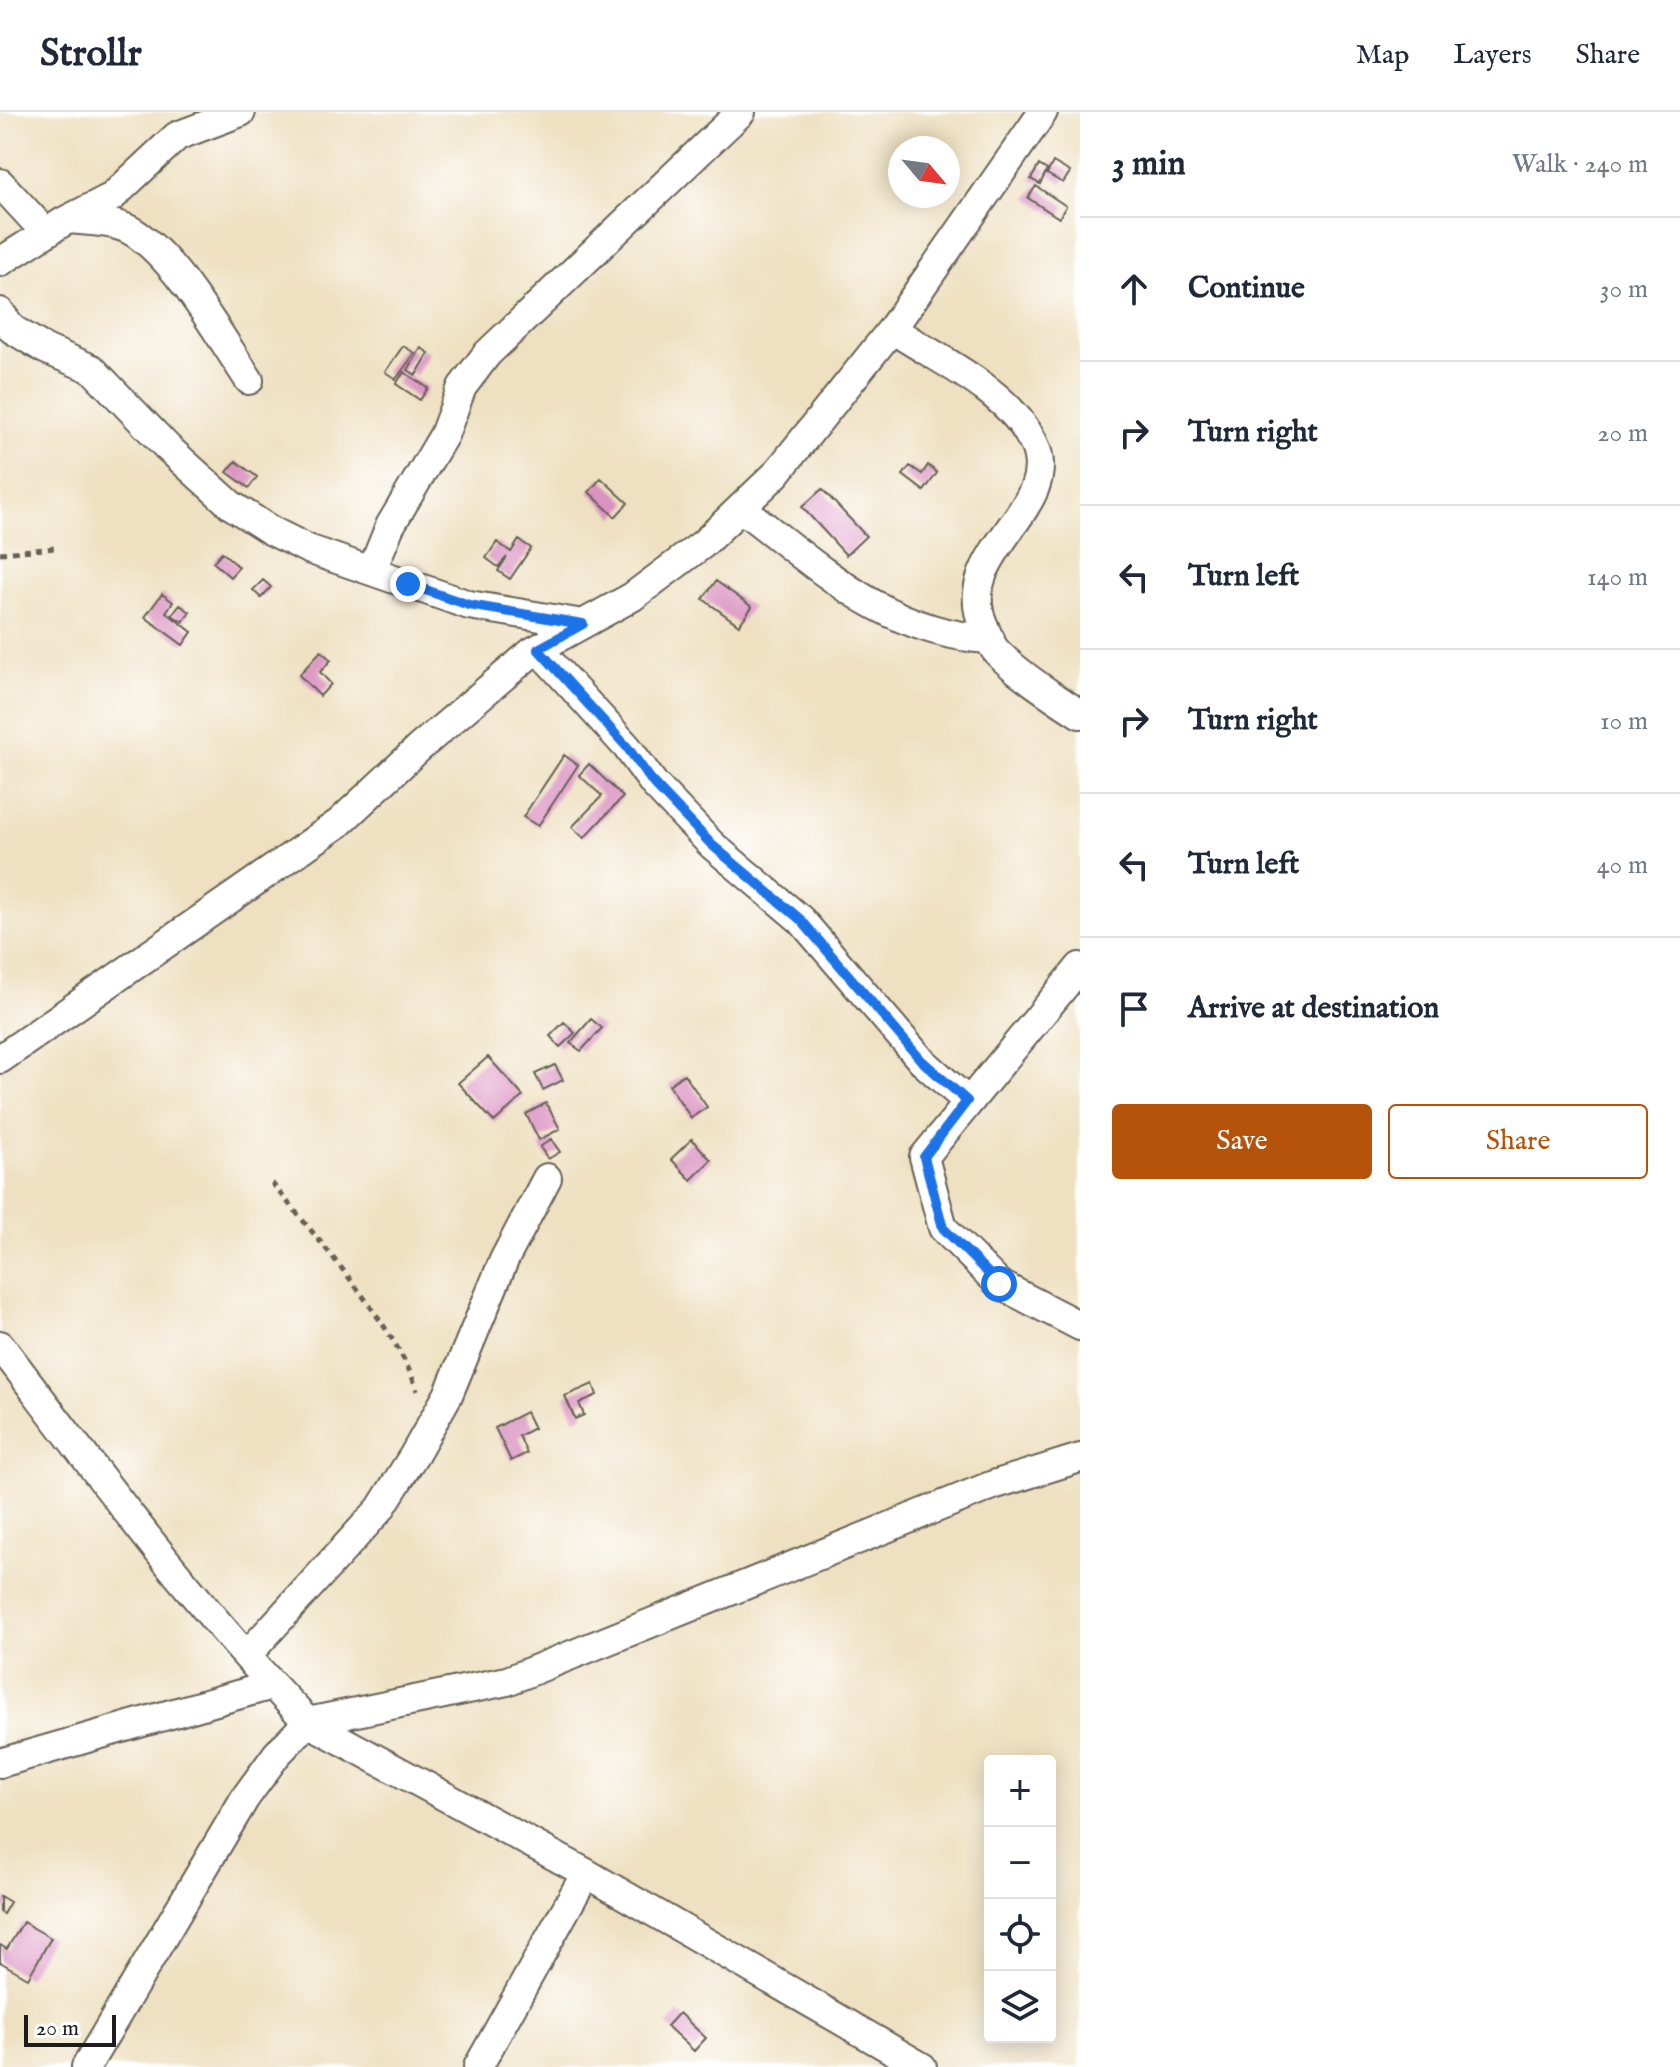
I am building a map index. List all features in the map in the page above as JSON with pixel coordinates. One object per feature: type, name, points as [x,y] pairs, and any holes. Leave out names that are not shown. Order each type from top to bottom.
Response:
[{"type":"street","points":[[0,262],[57,226],[112,197],[177,136],[241,112]]},
{"type":"street","points":[[372,570],[390,526],[444,435],[462,387],[487,354],[741,112]]},
{"type":"street","points":[[0,1059],[339,823],[419,748],[538,649],[632,597],[703,544],[776,474],[892,329],[1043,112]]},
{"type":"street","points":[[0,183],[57,226],[128,229],[151,244],[172,268],[249,380]]},
{"type":"street","points":[[0,312],[12,329],[45,349],[92,369],[167,447],[231,505],[308,549],[469,605],[583,624]]},
{"type":"street","points":[[892,329],[983,388],[1020,420],[1035,444],[1040,469],[1032,495],[979,579],[977,611],[995,651],[1080,714]]},
{"type":"street","points":[[741,508],[868,603],[916,627],[953,637],[990,639]]},
{"type":"street","points":[[538,649],[627,747],[654,784],[712,845],[801,920],[921,1060],[967,1101]]},
{"type":"street","points":[[1080,967],[924,1157],[943,1228],[999,1284],[1080,1326]]},
{"type":"street","points":[[247,1655],[380,1509],[448,1395],[504,1260],[547,1178]]},
{"type":"street","points":[[0,1345],[172,1566],[272,1685],[308,1722],[586,1873],[922,2067]]},
{"type":"street","points":[[86,2067],[245,1798],[277,1754],[308,1722],[507,1681],[993,1485],[1080,1458]]},
{"type":"street","points":[[0,1763],[272,1685]]},
{"type":"street","points":[[478,2067],[586,1873]]},
{"type":"path","points":[[0,553],[55,548]]},
{"type":"path","points":[[272,1183],[339,1268],[411,1370],[428,1431]]},
{"type":"building","points":[[1053,162],[1070,172],[1063,183],[1047,174]]},
{"type":"building","points":[[1039,165],[1047,170],[1040,184],[1031,179]]},
{"type":"building","points":[[1036,186],[1066,206],[1059,218],[1028,198]]},
{"type":"building","points":[[403,346],[415,353],[396,379],[385,372]]},
{"type":"building","points":[[421,348],[429,353],[416,375],[408,370]]},
{"type":"building","points":[[404,372],[428,388],[420,400],[396,384]]},
{"type":"building","points":[[236,461],[257,477],[249,488],[227,472]]},
{"type":"building","points":[[928,465],[937,473],[924,491],[903,475],[910,466],[922,474]]},
{"type":"building","points":[[601,478],[628,503],[615,517],[589,492]]},
{"type":"building","points":[[822,489],[866,536],[846,555],[802,507]]},
{"type":"building","points":[[519,540],[531,548],[510,579],[498,571],[507,557],[498,567],[486,558],[497,542],[511,552]]},
{"type":"building","points":[[222,552],[239,567],[230,577],[213,562]]},
{"type":"building","points":[[263,580],[271,587],[261,598],[253,590]]},
{"type":"building","points":[[716,581],[752,607],[739,625],[703,599]]},
{"type":"building","points":[[162,594],[173,602],[166,612],[192,632],[183,645],[145,617]]},
{"type":"building","points":[[180,605],[190,612],[183,622],[172,615]]},
{"type":"building","points":[[321,651],[331,660],[320,672],[331,684],[320,696],[299,675]]},
{"type":"building","points":[[564,755],[578,765],[538,826],[523,817]]},
{"type":"building","points":[[589,764],[623,797],[584,838],[572,827],[602,796],[579,775]]},
{"type":"building","points":[[591,1019],[602,1028],[581,1051],[570,1043]]},
{"type":"building","points":[[564,1022],[575,1033],[560,1047],[550,1036]]},
{"type":"building","points":[[488,1057],[523,1096],[494,1122],[458,1083]]},
{"type":"building","points":[[555,1065],[563,1080],[543,1090],[535,1074]]},
{"type":"building","points":[[684,1074],[707,1107],[691,1118],[669,1085]]},
{"type":"building","points":[[546,1103],[560,1129],[539,1140],[526,1114]]},
{"type":"building","points":[[551,1139],[560,1152],[548,1159],[540,1147]]},
{"type":"building","points":[[692,1139],[711,1160],[691,1180],[671,1159]]},
{"type":"building","points":[[593,1384],[597,1395],[579,1403],[584,1415],[575,1419],[565,1396]]},
{"type":"building","points":[[526,1412],[534,1428],[519,1436],[527,1453],[511,1461],[495,1428]]},
{"type":"building","points":[[0,1896],[10,1902],[3,1914],[0,1912]]},
{"type":"building","points":[[23,1922],[51,1938],[28,1978],[0,1962],[0,1945],[7,1949]]},
{"type":"building","points":[[679,2013],[706,2038],[694,2051],[667,2026]]},
{"type":"route","points":[[408,584],[469,605],[583,624],[538,649],[627,747],[654,784],[712,845],[801,920],[921,1060],[967,1101],[924,1157],[943,1228],[999,1284]]}]
